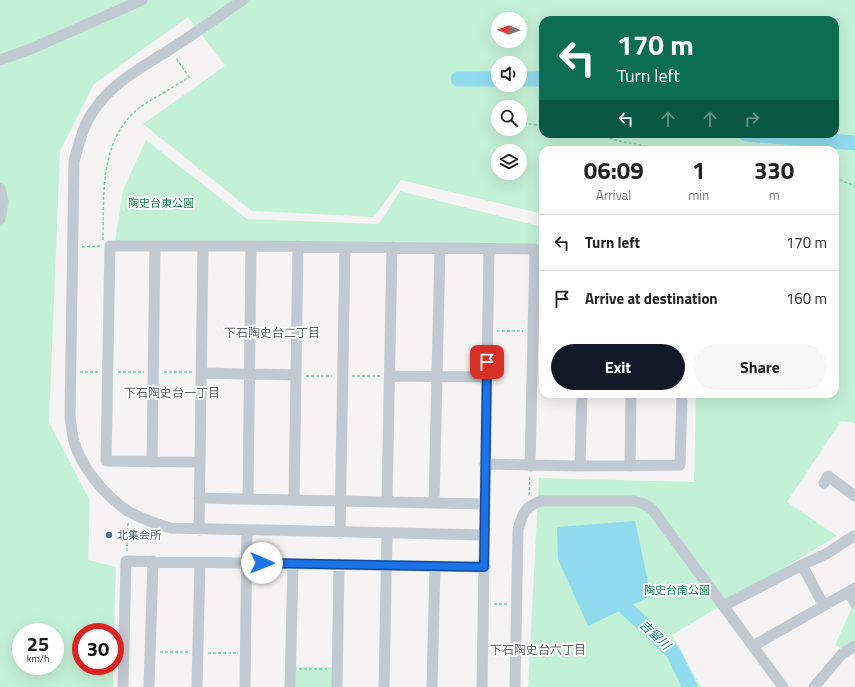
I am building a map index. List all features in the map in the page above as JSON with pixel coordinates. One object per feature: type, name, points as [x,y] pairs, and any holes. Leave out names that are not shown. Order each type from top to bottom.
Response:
[{"type":"street","points":[[0,60],[33,48],[142,0]]},
{"type":"street","points":[[242,0],[170,49],[128,75],[111,89],[93,111],[83,132],[74,161],[70,372],[70,417],[74,439],[90,473],[113,498],[128,510],[150,522],[171,528],[199,530],[485,535]]},
{"type":"street","points":[[0,188],[3,202],[0,218]]},
{"type":"street","points":[[199,462],[106,461],[110,246],[298,246],[440,249],[535,249],[538,302],[533,331],[530,466]]},
{"type":"street","points":[[152,462],[155,246]]},
{"type":"street","points":[[199,530],[203,246]]},
{"type":"street","points":[[248,499],[248,374],[251,246]]},
{"type":"street","points":[[294,499],[298,246]]},
{"type":"street","points":[[340,533],[345,247]]},
{"type":"street","points":[[387,502],[392,247]]},
{"type":"street","points":[[434,503],[440,249]]},
{"type":"street","points":[[482,687],[489,249]]},
{"type":"street","points":[[201,373],[296,376]]},
{"type":"street","points":[[390,376],[486,377]]},
{"type":"street","points":[[580,466],[582,398]]},
{"type":"street","points":[[630,466],[631,398]]},
{"type":"street","points":[[485,464],[530,466],[680,465],[682,398]]},
{"type":"street","points":[[824,483],[828,476],[855,496]]},
{"type":"street","points":[[199,498],[485,504]]},
{"type":"street","points":[[515,687],[518,530],[522,514],[529,505],[541,502],[634,501],[644,504],[652,510],[783,687]]},
{"type":"street","points":[[245,687],[247,531]]},
{"type":"street","points":[[384,687],[388,565],[387,534]]},
{"type":"street","points":[[724,606],[826,554],[854,536],[855,538]]},
{"type":"street","points":[[123,687],[126,561],[484,567]]},
{"type":"street","points":[[149,687],[153,561]]},
{"type":"street","points":[[197,687],[200,563]]},
{"type":"street","points":[[290,687],[293,564]]},
{"type":"street","points":[[337,687],[339,564]]},
{"type":"street","points":[[802,565],[824,606]]},
{"type":"street","points":[[432,687],[435,566]]},
{"type":"street","points":[[753,646],[852,590],[855,603]]},
{"type":"street","points":[[814,687],[842,654],[855,646]]},
{"type":"path","points":[[73,247],[103,246],[105,173],[110,150],[121,128],[138,109],[189,77],[170,49]]},
{"type":"path","points":[[527,124],[539,126]]},
{"type":"path","points":[[609,138],[645,146]]},
{"type":"path","points":[[839,180],[855,186]]},
{"type":"path","points":[[487,331],[533,331]]},
{"type":"path","points":[[70,372],[201,373]]},
{"type":"path","points":[[529,505],[530,466]]},
{"type":"path","points":[[126,561],[128,510]]},
{"type":"path","points":[[484,604],[517,605]]},
{"type":"path","points":[[290,669],[337,669]]},
{"type":"green space","name":"陶史台南公園","points":[[0,0],[855,0],[855,423],[841,421],[787,502],[837,536],[672,635],[701,687],[528,687],[539,478],[694,482],[696,398],[839,398],[839,146],[539,146],[539,213],[401,180],[374,217],[252,211],[143,124],[225,66],[188,17],[94,84],[60,151],[49,422],[90,501],[88,560],[116,567],[114,623],[72,623],[72,675],[113,675],[113,687],[0,687]]},
{"type":"green space","name":"陶史台東公園","points":[[146,140],[247,219],[379,224],[400,191],[539,226],[539,298],[538,246],[115,242],[123,190]]},
{"type":"green space","points":[[855,601],[855,654],[835,645]]},
{"type":"green space","points":[[294,667],[335,667],[334,687],[294,687]]},
{"type":"water","points":[[635,521],[651,596],[588,626],[558,559],[557,527]]},
{"type":"waterway","points":[[458,79],[491,79]]},
{"type":"waterway","points":[[527,79],[539,79]]},
{"type":"waterway","points":[[794,138],[855,143]]},
{"type":"waterway","name":"吉留川","points":[[626,608],[673,652],[690,687]]},
{"type":"place","name":"北集会所","points":[[109,535]]},
{"type":"district","name":"下石陶史台二丁目","points":[[272,333]]},
{"type":"district","name":"下石陶史台一丁目","points":[[172,393]]},
{"type":"district","name":"下石陶史台六丁目","points":[[538,650]]},
{"type":"route","points":[[262,563],[484,567],[487,362]]}]
